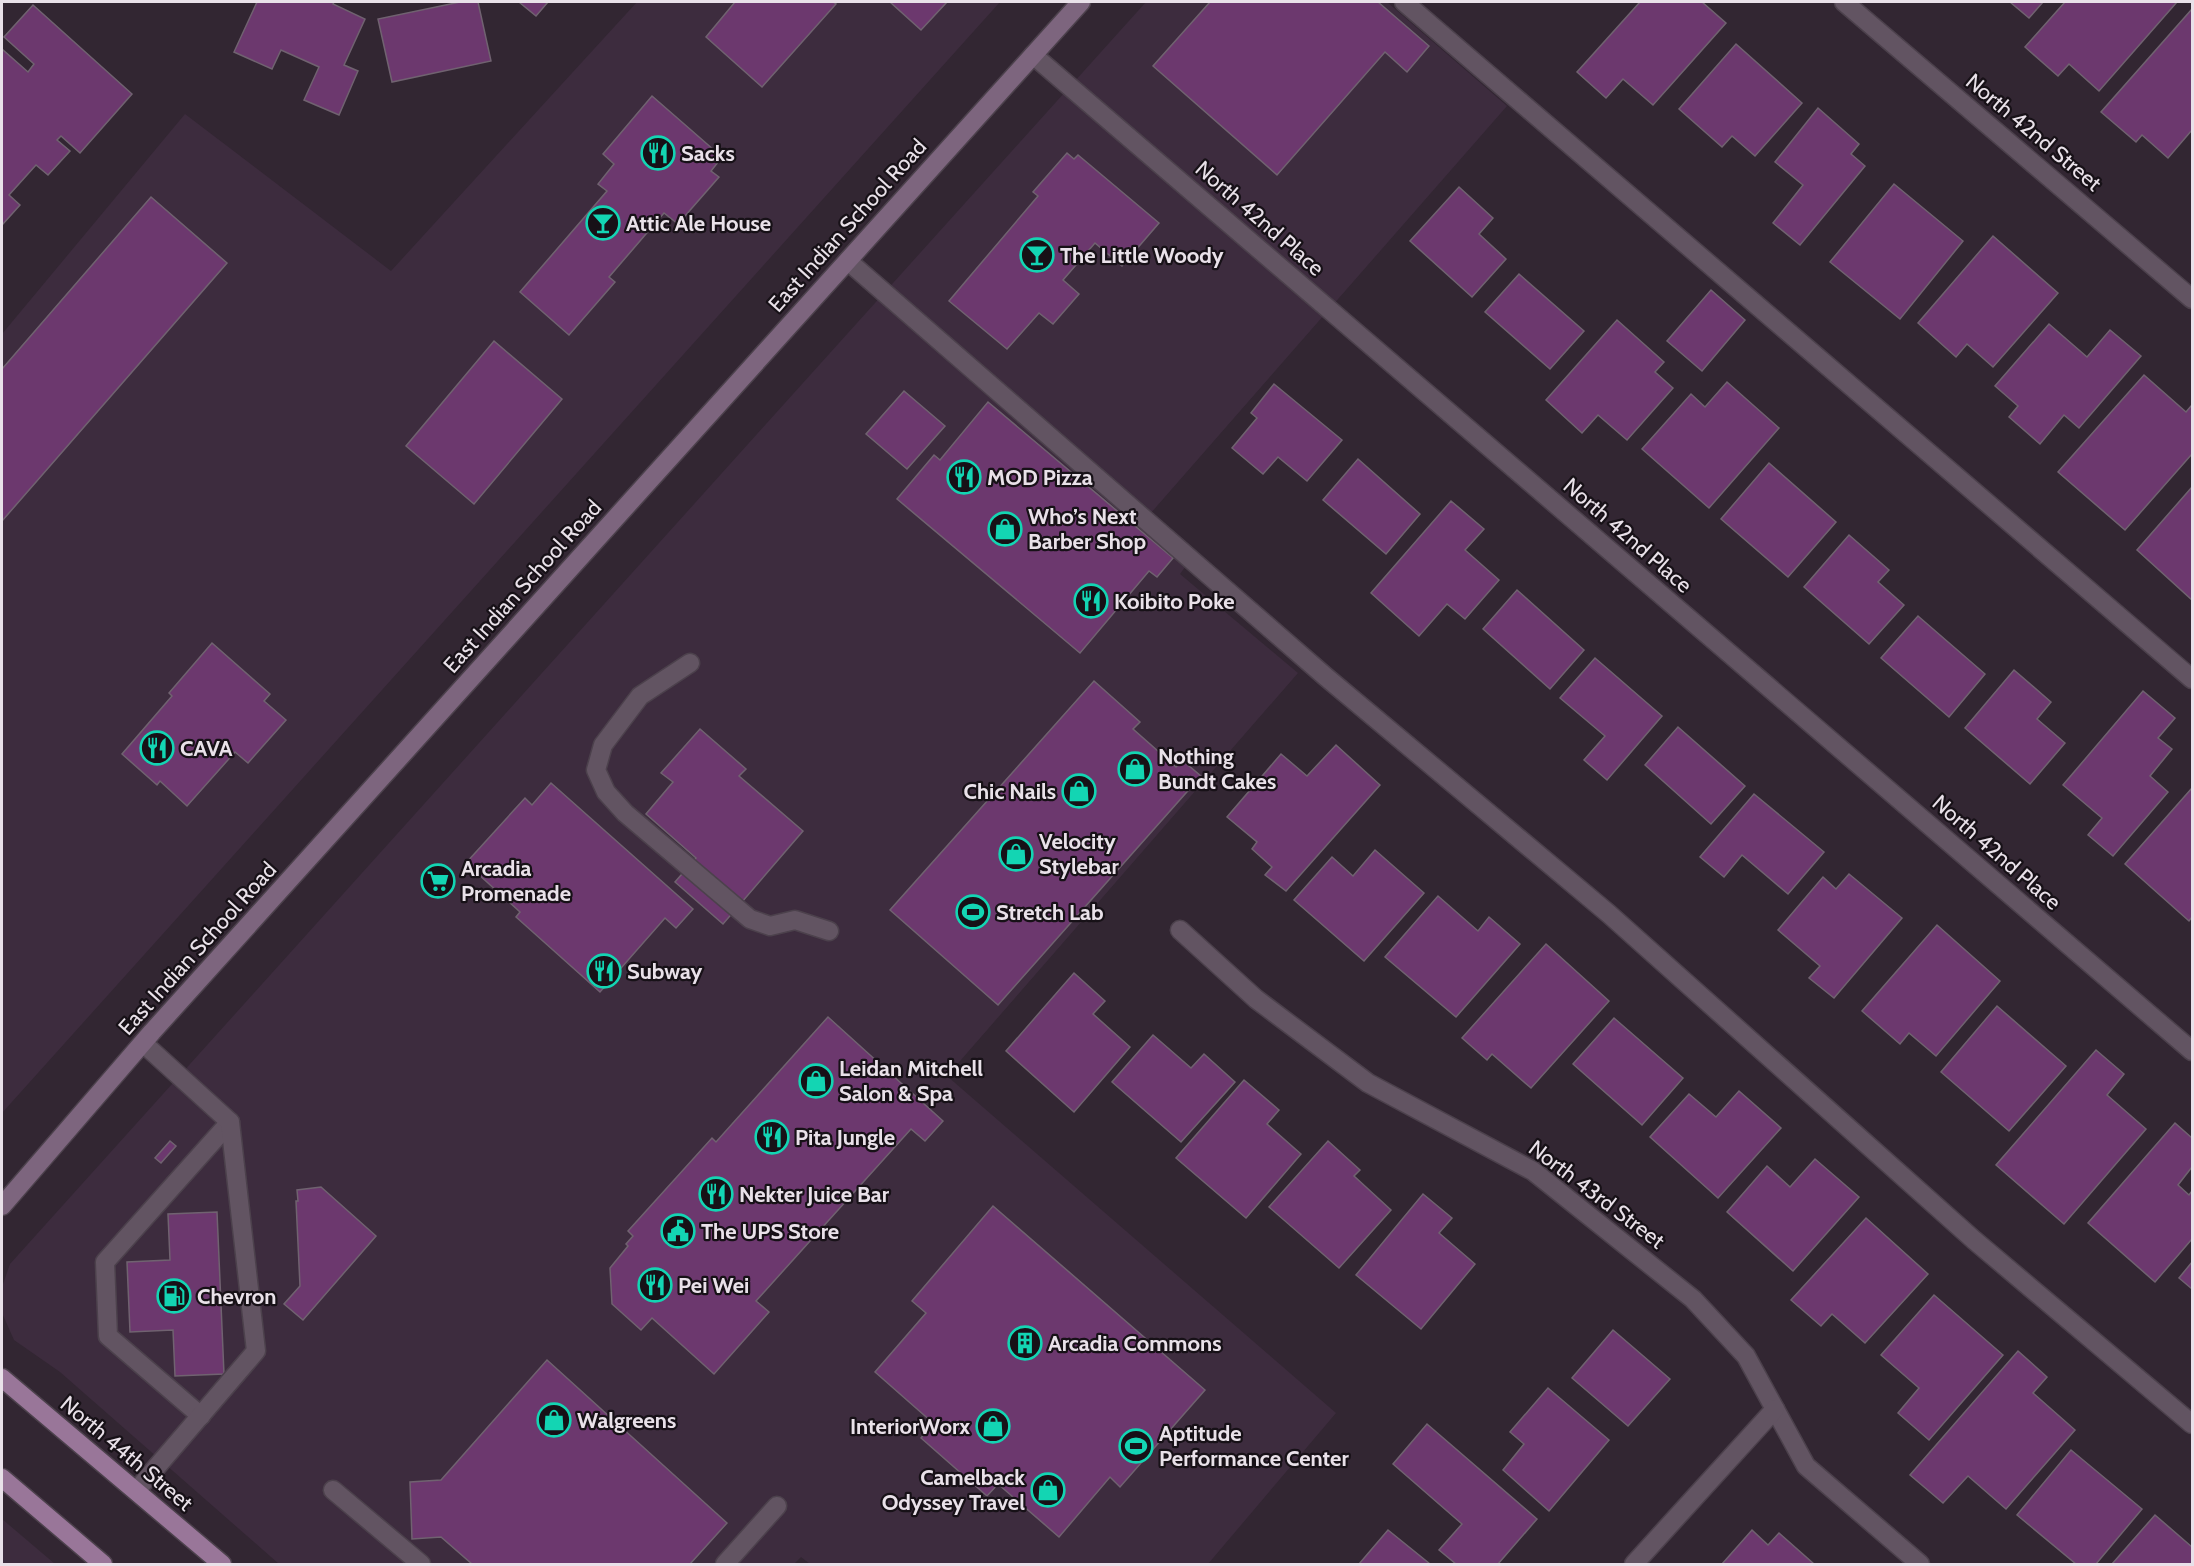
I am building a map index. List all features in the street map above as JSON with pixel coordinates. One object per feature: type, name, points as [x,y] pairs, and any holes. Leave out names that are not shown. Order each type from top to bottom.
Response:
[{"type":"main road","name":"East Indian School Road","points":[[2,1206],[143,1043],[1081,2]]},
{"type":"main road","name":"North 44th Street","points":[[2,1378],[222,1564]]},
{"type":"main road","points":[[2,1478],[103,1564]]},
{"type":"street","points":[[1404,2],[2193,679]]},
{"type":"street","name":"North 42nd Street","points":[[1844,2],[2193,299]]},
{"type":"street","name":"North 42nd Place","points":[[1033,55],[2193,1052]]},
{"type":"street","points":[[848,261],[1326,677],[1609,914],[1974,1240],[2193,1424]]},
{"type":"street","points":[[690,663],[640,696],[603,745],[596,770],[606,792],[625,813],[750,919],[770,926],[795,920],[830,931]]},
{"type":"street","name":"North 43rd Street","points":[[1180,930],[1256,999],[1368,1083],[1533,1171],[1693,1299],[1746,1356],[1806,1466],[1920,1564]]},
{"type":"street","points":[[136,1491],[256,1351],[230,1122],[143,1043]]},
{"type":"street","points":[[201,1416],[108,1336],[105,1262],[230,1122]]},
{"type":"street","points":[[1635,1564],[1775,1409]]},
{"type":"street","points":[[333,1490],[421,1564]]},
{"type":"street","points":[[725,1564],[777,1506]]},
{"type":"shaded area","points":[[637,2],[1000,2],[2,1113],[2,334],[185,114],[391,271]]},
{"type":"shaded area","points":[[1146,2],[1387,2],[1507,106],[1143,522],[1188,563],[1180,574],[1298,673],[947,1076],[1336,1413],[1208,1564],[810,1564],[801,1557],[794,1564],[279,1564],[60,1372],[14,1340],[2,1313],[2,1287],[10,1264]]},
{"type":"shaded area","points":[[2,1519],[55,1564],[2,1564]]},
{"type":"building","points":[[257,2],[334,2],[333,4],[365,19],[344,65],[358,71],[339,115],[304,100],[319,67],[281,50],[272,69],[234,52]]},
{"type":"building","points":[[460,2],[478,2],[491,61],[392,82],[378,19]]},
{"type":"building","points":[[519,2],[548,2],[536,16]]},
{"type":"building","points":[[735,2],[833,2],[836,4],[762,87],[706,37]]},
{"type":"building","points":[[890,2],[947,2],[921,30]]},
{"type":"building","points":[[1210,2],[1378,2],[1429,46],[1407,72],[1385,52],[1277,175],[1153,66]]},
{"type":"building","points":[[1640,2],[1702,2],[1726,23],[1653,105],[1623,79],[1606,98],[1577,72]]},
{"type":"building","points":[[2010,2],[2043,2],[2029,18]]},
{"type":"building","points":[[2065,2],[2177,2],[2099,91],[2069,64],[2058,76],[2025,47]]},
{"type":"building","points":[[33,5],[132,94],[80,153],[61,136],[57,140],[70,151],[48,175],[36,165],[9,195],[20,205],[2,225],[2,52],[3,50],[28,72],[34,64],[4,37]]},
{"type":"building","points":[[2192,9],[2192,130],[2168,158],[2142,135],[2136,142],[2101,112]]},
{"type":"building","points":[[1736,44],[1802,103],[1755,156],[1732,136],[1722,147],[1679,109]]},
{"type":"building","points":[[652,96],[722,157],[711,171],[719,177],[678,224],[664,213],[609,277],[615,282],[569,335],[520,292],[607,191],[598,184],[614,164],[603,154]]},
{"type":"building","points":[[1818,108],[1859,144],[1851,154],[1865,166],[1800,245],[1773,223],[1803,185],[1775,162]]},
{"type":"building","name":"The Little Woody","points":[[1067,153],[1074,159],[1078,155],[1159,223],[1122,266],[1095,243],[1063,280],[1079,294],[1053,324],[1039,313],[1007,349],[949,301],[1038,196],[1033,192]]},
{"type":"building","points":[[1894,184],[1963,241],[1900,319],[1830,262]]},
{"type":"building","points":[[1459,187],[1493,218],[1479,234],[1506,259],[1472,297],[1410,241]]},
{"type":"building","points":[[151,197],[227,263],[2,521],[2,369]]},
{"type":"building","points":[[1993,236],[2058,293],[1993,367],[1967,344],[1956,357],[1918,323]]},
{"type":"building","points":[[1519,274],[1584,331],[1550,369],[1485,312]]},
{"type":"building","points":[[1711,290],[1745,320],[1702,371],[1667,341]]},
{"type":"building","points":[[1617,320],[1664,362],[1655,372],[1673,388],[1627,440],[1598,415],[1582,433],[1546,400]]},
{"type":"building","points":[[2049,324],[2087,357],[2110,330],[2141,356],[2079,428],[2064,415],[2040,444],[2009,417],[2018,406],[1995,386]]},
{"type":"building","points":[[494,341],[562,399],[474,504],[406,446]]},
{"type":"building","points":[[2144,375],[2186,412],[2192,407],[2192,454],[2125,530],[2058,472]]},
{"type":"building","points":[[1727,382],[1779,428],[1709,508],[1642,449],[1691,394],[1705,407]]},
{"type":"building","points":[[1274,384],[1342,440],[1307,481],[1278,457],[1263,474],[1232,448],[1257,418],[1251,413]]},
{"type":"building","points":[[904,391],[945,426],[907,469],[866,434]]},
{"type":"building","points":[[988,402],[1173,558],[1157,577],[1149,571],[1080,653],[897,499],[934,455],[940,460]]},
{"type":"building","points":[[1358,459],[1420,514],[1386,554],[1323,500]]},
{"type":"building","points":[[1769,463],[1836,522],[1788,577],[1721,519]]},
{"type":"building","points":[[2192,487],[2192,600],[2137,550]]},
{"type":"building","points":[[1451,501],[1484,529],[1465,550],[1499,580],[1465,619],[1447,604],[1419,636],[1371,593]]},
{"type":"building","points":[[1849,535],[1889,570],[1878,582],[1904,605],[1869,644],[1804,587]]},
{"type":"building","points":[[1517,590],[1584,650],[1550,689],[1483,629]]},
{"type":"building","points":[[1918,616],[1985,674],[1949,717],[1881,658]]},
{"type":"building","points":[[212,643],[270,694],[264,701],[286,720],[248,763],[235,752],[187,806],[160,781],[157,785],[122,754],[172,696],[169,693]]},
{"type":"building","points":[[1595,658],[1662,716],[1607,780],[1584,760],[1605,736],[1560,698]]},
{"type":"building","points":[[2014,670],[2051,702],[2037,719],[2065,743],[2030,784],[1965,728]]},
{"type":"building","points":[[1094,681],[1140,722],[1133,729],[1176,767],[1182,760],[1201,776],[998,1005],[890,910]]},
{"type":"building","points":[[2143,691],[2175,718],[2158,738],[2172,749],[2150,776],[2168,792],[2113,856],[2088,835],[2102,818],[2063,785]]},
{"type":"building","points":[[1678,727],[1745,786],[1711,824],[1645,765]]},
{"type":"building","points":[[700,729],[746,769],[739,776],[803,831],[723,924],[675,882],[696,858],[646,814],[673,782],[661,773]]},
{"type":"building","points":[[1336,745],[1380,785],[1286,891],[1265,875],[1272,867],[1252,849],[1257,842],[1227,817],[1281,754],[1307,776]]},
{"type":"building","points":[[551,783],[693,909],[676,928],[665,918],[600,992],[516,917],[520,912],[466,863],[525,798],[532,805]]},
{"type":"building","points":[[2192,788],[2192,917],[2189,921],[2125,864]]},
{"type":"building","points":[[1754,794],[1824,852],[1788,894],[1742,855],[1724,877],[1700,857]]},
{"type":"building","points":[[1375,850],[1424,893],[1364,961],[1294,900],[1332,857],[1353,876]]},
{"type":"building","points":[[1849,874],[1902,918],[1834,998],[1809,978],[1820,966],[1778,930],[1823,877],[1836,889]]},
{"type":"building","points":[[1438,896],[1478,931],[1489,917],[1520,944],[1456,1017],[1385,957]]},
{"type":"building","points":[[1937,925],[2000,981],[1936,1056],[1909,1033],[1900,1044],[1862,1011]]},
{"type":"building","points":[[1546,944],[1609,1001],[1531,1088],[1492,1054],[1487,1060],[1462,1038]]},
{"type":"building","points":[[1074,973],[1105,1001],[1093,1014],[1130,1047],[1074,1112],[1006,1051]]},
{"type":"building","points":[[1997,1006],[2066,1066],[2009,1131],[1941,1072]]},
{"type":"building","points":[[828,1017],[943,1121],[925,1141],[911,1129],[756,1301],[769,1312],[714,1374],[652,1318],[641,1330],[612,1304],[610,1268],[633,1236],[628,1231],[712,1138],[716,1142]]},
{"type":"building","points":[[1614,1018],[1683,1078],[1642,1125],[1573,1064]]},
{"type":"building","points":[[1153,1035],[1191,1068],[1204,1054],[1235,1082],[1181,1142],[1112,1082]]},
{"type":"building","points":[[2096,1050],[2124,1074],[2107,1095],[2146,1129],[2064,1224],[1996,1165]]},
{"type":"building","points":[[1244,1080],[1279,1110],[1267,1124],[1301,1154],[1246,1218],[1176,1158]]},
{"type":"building","points":[[1739,1091],[1781,1128],[1718,1198],[1650,1137],[1689,1094],[1716,1117]]},
{"type":"building","points":[[2175,1123],[2192,1138],[2192,1167],[2178,1185],[2189,1195],[2192,1191],[2192,1239],[2155,1282],[2088,1223]]},
{"type":"building","points":[[170,1141],[176,1146],[161,1163],[155,1158]]},
{"type":"building","points":[[1328,1141],[1360,1170],[1354,1176],[1391,1210],[1339,1268],[1269,1207]]},
{"type":"building","points":[[1815,1159],[1859,1197],[1793,1271],[1727,1212],[1767,1166],[1790,1187]]},
{"type":"building","points":[[321,1187],[376,1236],[303,1320],[284,1304],[300,1286],[297,1190]]},
{"type":"building","points":[[1423,1194],[1452,1218],[1439,1233],[1475,1264],[1421,1329],[1356,1275]]},
{"type":"building","name":"Arcadia Commons","points":[[993,1206],[1205,1390],[1120,1487],[1110,1477],[1059,1537],[998,1484],[987,1496],[921,1438],[933,1423],[875,1372],[926,1313],[912,1301]]},
{"type":"building","name":"Chevron","points":[[217,1212],[224,1374],[175,1376],[173,1330],[130,1332],[127,1262],[170,1260],[168,1214]]},
{"type":"building","points":[[1866,1218],[1928,1274],[1865,1343],[1832,1314],[1821,1326],[1791,1300]]},
{"type":"building","points":[[2192,1262],[2192,1289],[2179,1278]]},
{"type":"building","points":[[1934,1295],[2003,1355],[1929,1440],[1898,1413],[1919,1388],[1881,1355]]},
{"type":"building","points":[[1613,1330],[1670,1379],[1628,1426],[1572,1378]]},
{"type":"building","points":[[2018,1351],[2047,1377],[2033,1393],[2075,1430],[2006,1509],[1968,1476],[1943,1503],[1910,1475]]},
{"type":"building","name":"Walgreens","points":[[547,1360],[727,1523],[690,1564],[472,1564],[441,1537],[412,1539],[410,1482],[441,1480]]},
{"type":"building","points":[[1548,1388],[1609,1440],[1549,1511],[1503,1470],[1524,1444],[1510,1432]]},
{"type":"building","points":[[1427,1424],[1537,1519],[1498,1564],[1456,1564],[1439,1550],[1462,1524],[1393,1464]]},
{"type":"building","points":[[2071,1450],[2142,1509],[2096,1564],[2076,1564],[2017,1515]]},
{"type":"building","points":[[2155,1515],[2192,1547],[2192,1564],[2112,1564]]},
{"type":"building","points":[[1388,1530],[1430,1564],[1359,1564]]},
{"type":"building","points":[[1752,1530],[1768,1545],[1779,1533],[1814,1564],[1722,1564]]},
{"type":"place","name":"Sacks","points":[[658,153]]},
{"type":"place","name":"Attic Ale House","points":[[603,223]]},
{"type":"place","name":"The Little Woody","points":[[1037,255]]},
{"type":"place","name":"MOD Pizza","points":[[964,477]]},
{"type":"place","name":"Who’s Next Barber Shop","points":[[1005,529]]},
{"type":"place","name":"Koibito Poke","points":[[1091,601]]},
{"type":"place","name":"CAVA","points":[[157,748]]},
{"type":"place","name":"Nothing Bundt Cakes","points":[[1135,769]]},
{"type":"place","name":"Chic Nails","points":[[1079,791]]},
{"type":"place","name":"Velocity Stylebar","points":[[1016,854]]},
{"type":"place","name":"Arcadia Promenade","points":[[438,881]]},
{"type":"place","name":"Stretch Lab","points":[[973,912]]},
{"type":"place","name":"Subway","points":[[604,971]]},
{"type":"place","name":"Leidan Mitchell Salon & Spa","points":[[816,1081]]},
{"type":"place","name":"Pita Jungle","points":[[772,1137]]},
{"type":"place","name":"Nekter Juice Bar","points":[[716,1194]]},
{"type":"place","name":"The UPS Store","points":[[678,1231]]},
{"type":"place","name":"Pei Wei","points":[[655,1285]]},
{"type":"place","name":"Chevron","points":[[174,1296]]},
{"type":"place","name":"Arcadia Commons","points":[[1025,1343]]},
{"type":"place","name":"Walgreens","points":[[554,1420]]},
{"type":"place","name":"InteriorWorx","points":[[993,1426]]},
{"type":"place","name":"Aptitude Performance Center","points":[[1136,1446]]},
{"type":"place","name":"Camelback Odyssey Travel","points":[[1048,1490]]}]
